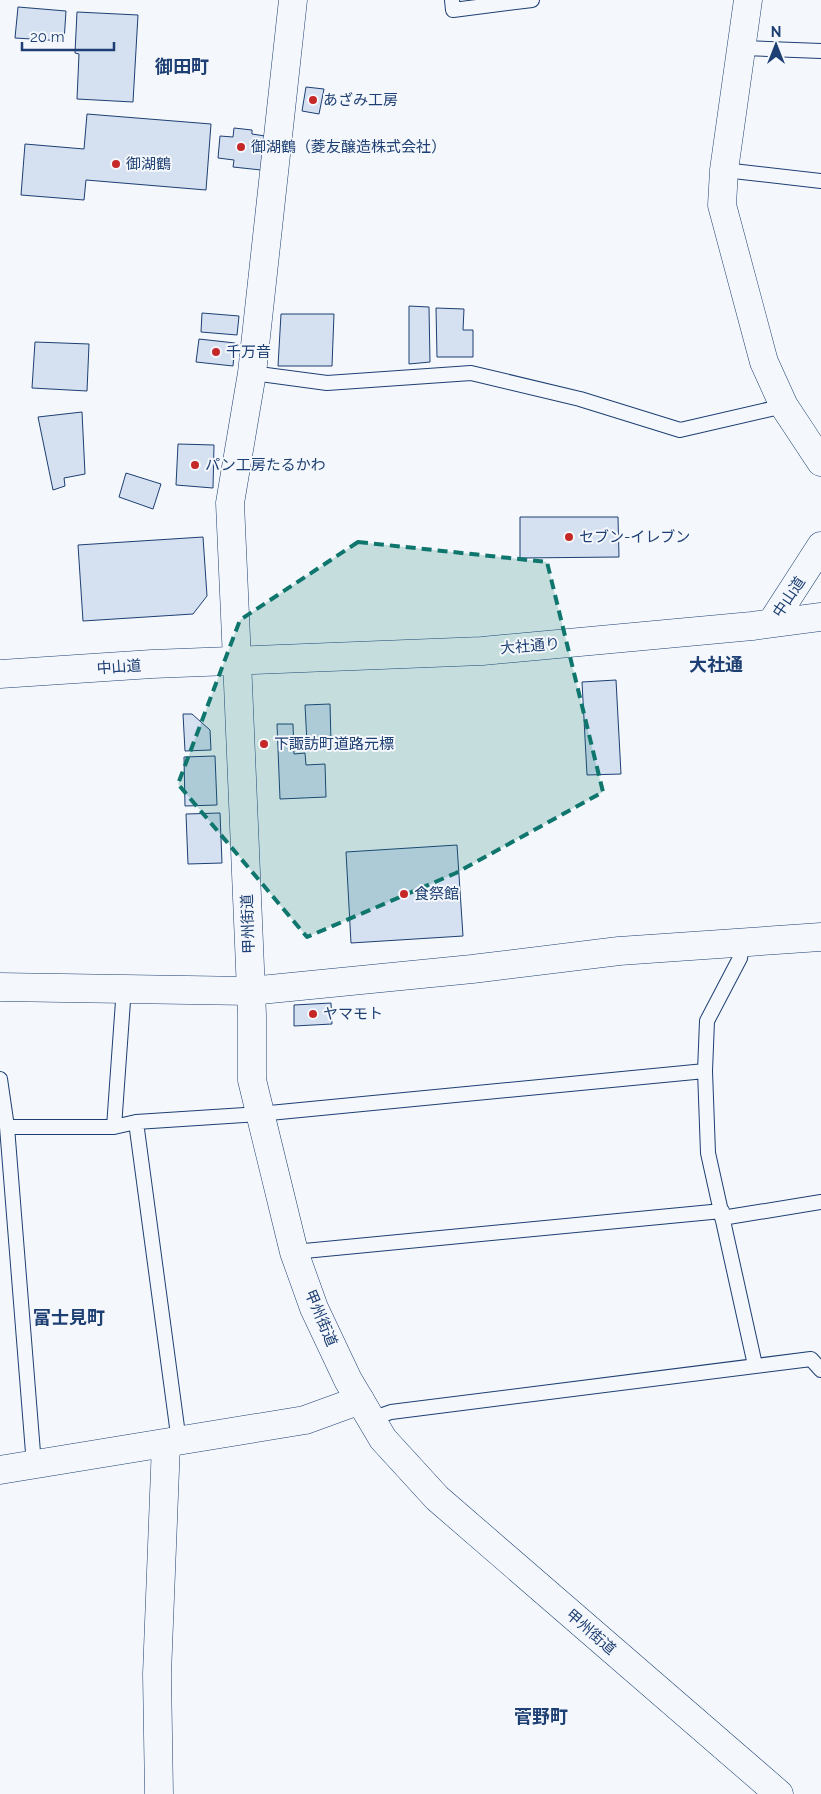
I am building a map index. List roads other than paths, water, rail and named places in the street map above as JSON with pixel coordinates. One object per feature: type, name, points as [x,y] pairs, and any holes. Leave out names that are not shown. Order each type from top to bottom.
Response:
[{"type":"main road","name":"甲州街道","points":[[292,0],[252,373],[230,503],[252,1080],[258,1114],[294,1252],[314,1308],[348,1380],[390,1446],[437,1498],[777,1794]]},
{"type":"main road","points":[[748,0],[724,170],[722,205],[764,362],[784,406],[821,462]]},
{"type":"main road","name":"中山道","points":[[772,622],[821,546]]},
{"type":"main road","name":"大社通り","points":[[237,660],[482,651],[752,626],[821,617]]},
{"type":"main road","name":"中山道","points":[[0,674],[237,660]]},
{"type":"main road","points":[[0,987],[124,987],[250,991],[472,969],[585,954],[744,941],[821,938]]},
{"type":"main road","points":[[0,1470],[173,1443],[366,1409]]},
{"type":"main road","points":[[159,1794],[157,1674],[173,1443]]},
{"type":"lane","points":[[452,0],[453,10],[532,0]]},
{"type":"lane","points":[[742,48],[821,51]]},
{"type":"lane","points":[[724,170],[821,181]]},
{"type":"lane","points":[[252,373],[327,383],[471,373],[580,399],[680,430],[784,406]]},
{"type":"lane","points":[[744,941],[740,958],[707,1021],[705,1070],[708,1153],[756,1365]]},
{"type":"lane","points":[[114,1127],[124,987]]},
{"type":"lane","points":[[7,1127],[114,1127],[136,1122],[258,1114],[705,1070]]},
{"type":"lane","points":[[0,1079],[7,1127],[34,1465]]},
{"type":"lane","points":[[136,1122],[173,1443]]},
{"type":"lane","points":[[294,1252],[722,1215],[821,1202]]},
{"type":"lane","points":[[366,1409],[391,1412],[811,1359],[821,1370]]},
{"type":"place","name":"あざみ工房","points":[[313,100]]},
{"type":"place","name":"御湖鶴（菱友醸造株式会社）","points":[[241,147]]},
{"type":"place","name":"御湖鶴","points":[[116,164]]},
{"type":"place","name":"千万音","points":[[216,352]]},
{"type":"place","name":"パン工房たるかわ","points":[[195,465]]},
{"type":"place","name":"セブン-イレブン","points":[[569,537]]},
{"type":"place","name":"下諏訪町道路元標","points":[[264,744]]},
{"type":"place","name":"食祭館","points":[[404,894]]},
{"type":"place","name":"ヤマモト","points":[[313,1014]]},
{"type":"district","name":"御田町","points":[[182,66]]},
{"type":"district","name":"大社通","points":[[716,664]]},
{"type":"district","name":"富士見町","points":[[69,1317]]},
{"type":"district","name":"菅野町","points":[[541,1716]]}]
